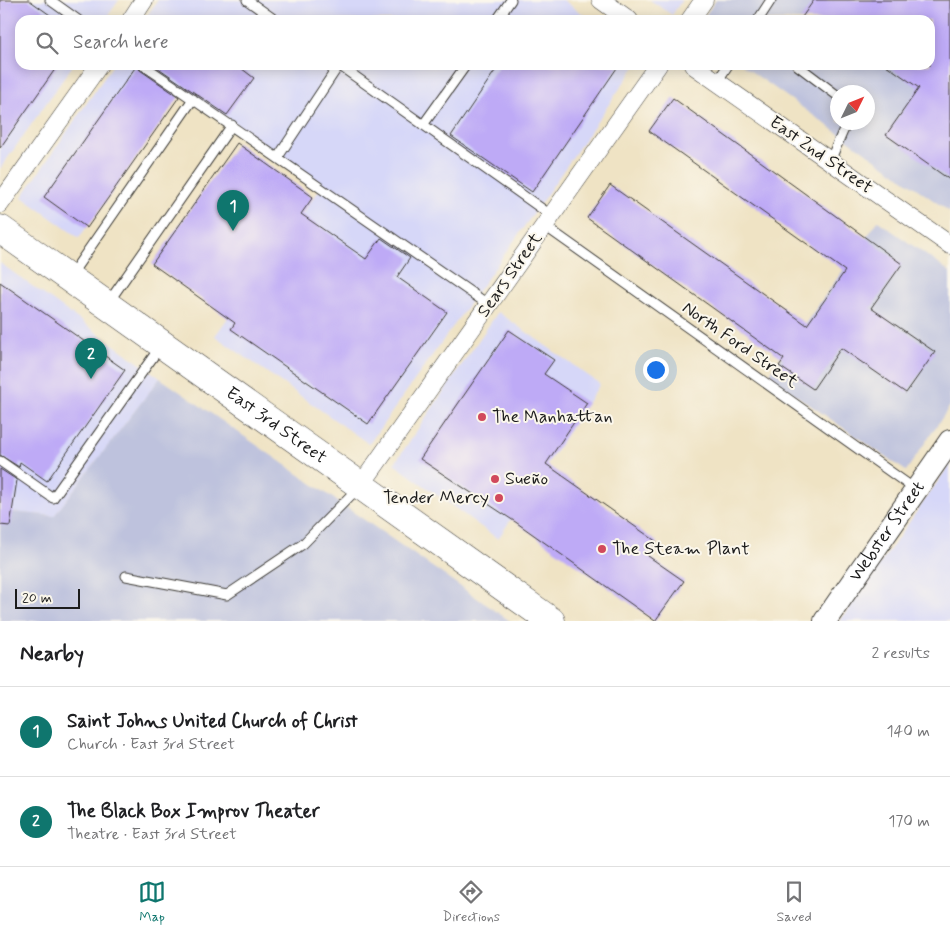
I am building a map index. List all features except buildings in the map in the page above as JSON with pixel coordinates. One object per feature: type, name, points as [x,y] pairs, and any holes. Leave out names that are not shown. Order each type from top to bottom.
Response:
[{"type":"main road","name":"East 3rd Street","points":[[0,229],[551,621]]},
{"type":"street","points":[[134,15],[144,0]]},
{"type":"street","points":[[601,0],[622,15]]},
{"type":"street","points":[[694,15],[704,0]]},
{"type":"street","points":[[0,204],[95,70]]},
{"type":"street","name":"Sears Street","points":[[361,485],[655,70]]},
{"type":"street","name":"East 2nd Street","points":[[700,70],[950,245]]},
{"type":"street","name":"Webster Street","points":[[825,621],[950,441]]},
{"type":"lane","points":[[50,0],[71,15]]},
{"type":"lane","points":[[247,0],[268,15]]},
{"type":"lane","points":[[500,15],[511,0]]},
{"type":"lane","points":[[761,15],[771,0]]},
{"type":"lane","points":[[150,70],[489,305]]},
{"type":"lane","points":[[278,157],[336,70]]},
{"type":"lane","name":"North Ford Street","points":[[346,70],[424,125],[549,221],[917,490]]},
{"type":"lane","points":[[424,125],[462,70]]},
{"type":"lane","points":[[717,82],[725,70]]},
{"type":"lane","points":[[804,70],[830,90]]},
{"type":"lane","points":[[69,279],[193,99]]},
{"type":"lane","points":[[107,306],[232,125]]},
{"type":"lane","points":[[830,161],[844,130]]},
{"type":"lane","points":[[0,461],[53,498],[162,344]]},
{"type":"lane","points":[[126,576],[227,595],[303,544],[361,485]]},
{"type":"shaded area","points":[[0,0],[119,0],[108,15],[15,15],[15,70],[69,70],[0,169]]},
{"type":"shaded area","points":[[158,0],[563,0],[584,15],[148,15]]},
{"type":"shaded area","points":[[650,0],[682,0],[672,15]]},
{"type":"shaded area","points":[[716,0],[950,0],[950,212],[834,130],[875,130],[875,85],[830,85],[830,127],[749,70],[935,70],[935,15],[706,15]]},
{"type":"shaded area","points":[[110,70],[633,70],[536,210],[369,444],[215,336],[323,185],[184,88],[79,238],[22,197]]},
{"type":"shaded area","points":[[878,221],[950,272],[950,406],[906,471],[768,376]]},
{"type":"shaded area","points":[[0,263],[160,378],[54,516],[0,511]]},
{"type":"shaded area","points":[[498,312],[600,384],[498,539],[394,464]]},
{"type":"shaded area","points":[[160,378],[510,621],[0,621],[0,511],[54,516]]},
{"type":"shaded area","points":[[950,464],[950,621],[840,621]]},
{"type":"place","name":"Saint Johns United Church of Christ","points":[[233,231]]},
{"type":"place","name":"The Black Box Improv Theater","points":[[91,379]]},
{"type":"place","name":"The Manhattan","points":[[482,417]]},
{"type":"place","name":"Sueño","points":[[495,479]]},
{"type":"place","name":"Tender Mercy","points":[[499,498]]},
{"type":"place","name":"The Steam Plant","points":[[602,549]]}]
